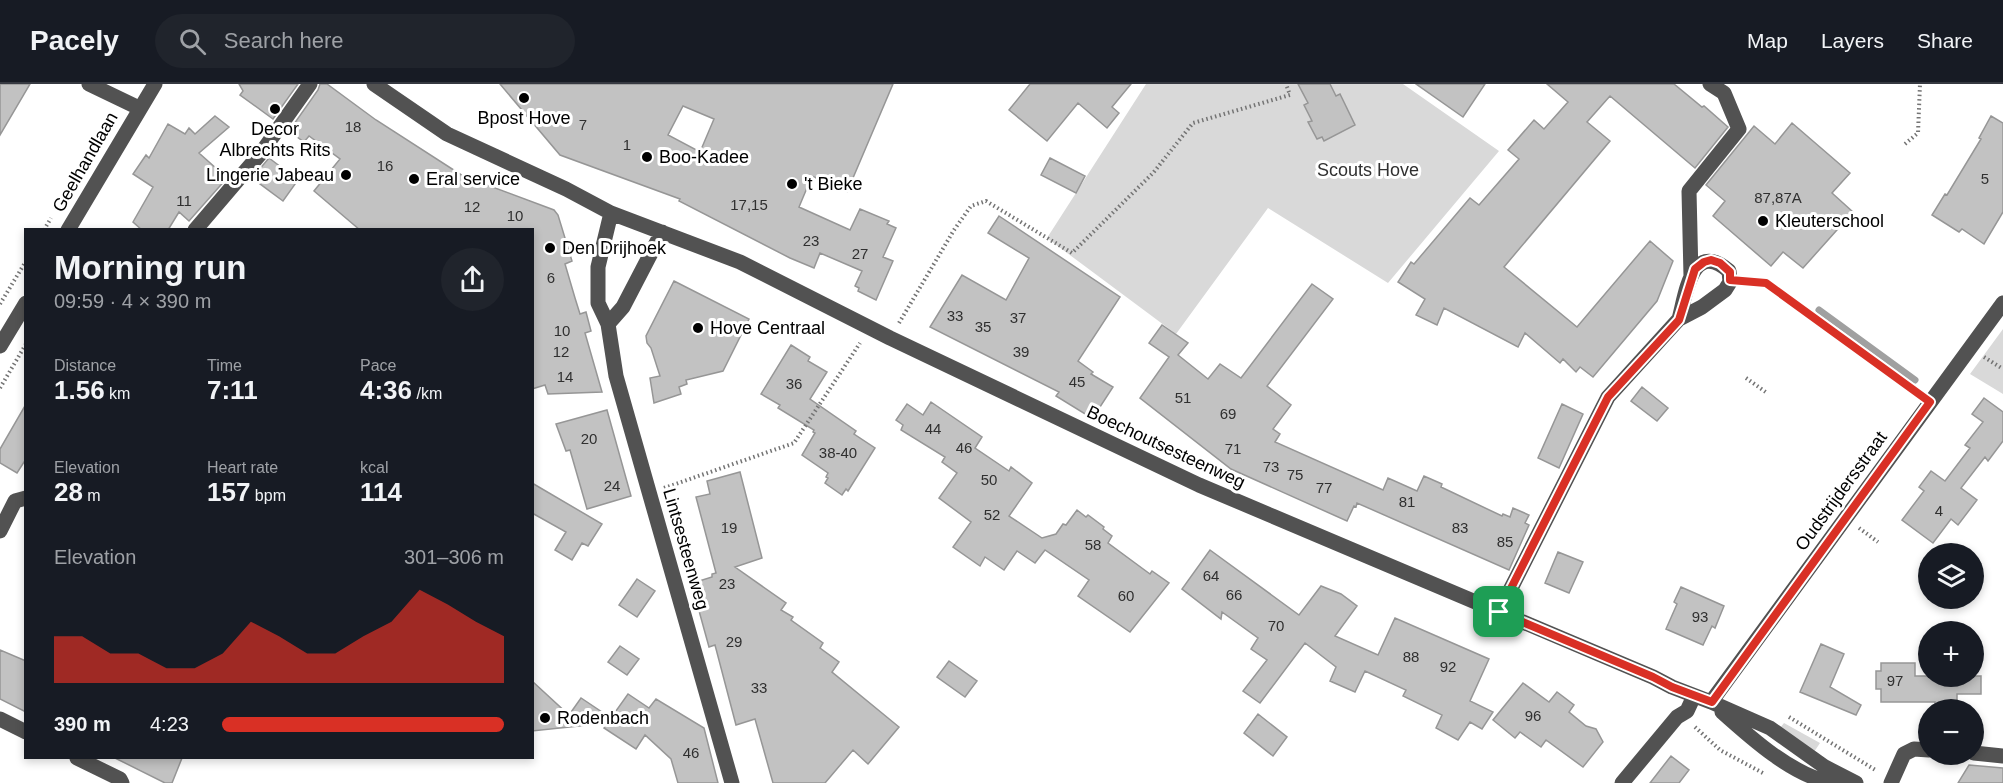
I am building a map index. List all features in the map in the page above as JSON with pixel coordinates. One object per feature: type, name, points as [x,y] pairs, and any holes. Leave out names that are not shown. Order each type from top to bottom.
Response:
[{"type":"street","points":[[89,84],[139,108]]},
{"type":"street","name":"Geelhandlaan","points":[[70,228],[155,84]]},
{"type":"street","points":[[197,228],[261,153],[310,84]]},
{"type":"street","name":"Boechoutsesteenweg","points":[[374,84],[447,134],[566,189],[611,213],[740,262],[890,338],[1199,485],[1770,728],[1825,767],[1856,783]]},
{"type":"street","points":[[1691,276],[1689,191],[1739,129],[1725,93],[1710,84]]},
{"type":"street","name":"Lintsesteenweg","points":[[611,213],[598,267],[597,303],[608,324],[616,376],[732,783]]},
{"type":"street","points":[[608,324],[623,308],[662,232]]},
{"type":"street","points":[[1499,612],[1608,397],[1679,320],[1725,290],[1730,280],[1730,272],[1720,263],[1711,260],[1695,269],[1679,320]]},
{"type":"street","name":"Oudstrijdersstraat","points":[[1712,702],[2003,303]]},
{"type":"street","points":[[0,346],[24,306]]},
{"type":"street","points":[[0,531],[15,501],[24,499]]},
{"type":"street","points":[[1622,783],[1677,717],[1687,711],[1694,696]]},
{"type":"street","name":"Boechoutsesteenweg","points":[[1712,702],[1757,744],[1799,770],[1831,783]]},
{"type":"street","points":[[0,719],[24,731]]},
{"type":"street","points":[[1757,744],[1770,728]]},
{"type":"street","points":[[1891,783],[1904,754],[1918,749]]},
{"type":"street","points":[[1984,754],[2003,756]]},
{"type":"street","points":[[79,759],[120,779],[122,783]]},
{"type":"path","points":[[890,338],[954,230],[971,206],[986,201],[1072,254],[1153,173],[1193,123],[1290,95],[1286,84]]},
{"type":"path","points":[[1905,144],[1918,133],[1920,84]]},
{"type":"path","points":[[0,304],[24,264]]},
{"type":"path","points":[[1730,280],[1766,283],[1930,402]]},
{"type":"path","points":[[650,493],[794,443],[870,327]]},
{"type":"path","points":[[0,388],[24,347]]},
{"type":"path","points":[[1746,378],[1767,393]]},
{"type":"path","points":[[1682,714],[1720,750],[1766,774]]},
{"type":"green space","name":"Scouts Hove","points":[[1146,84],[1403,84],[1499,151],[1388,283],[1268,208],[1176,334],[1047,238]]},
{"type":"green space","points":[[2003,329],[2003,394],[1970,374]]},
{"type":"green space","points":[[1784,723],[1820,743],[1814,752],[1780,728]]},
{"type":"building","points":[[0,84],[30,84],[0,135]]},
{"type":"building","points":[[239,84],[298,84],[273,119],[240,95],[243,91]]},
{"type":"building","points":[[320,84],[327,84],[376,120],[463,176],[554,210],[558,215],[572,261],[565,264],[580,314],[586,312],[591,331],[585,333],[602,392],[548,394],[545,385],[534,388],[534,228],[358,228],[314,191],[340,159],[309,136],[304,142],[289,131]]},
{"type":"building","points":[[500,84],[893,84],[847,192],[812,176],[799,207],[850,230],[860,209],[889,221],[887,224],[896,228],[883,257],[893,261],[876,300],[858,291],[859,288],[855,286],[862,271],[820,253],[814,268],[679,201],[680,199],[560,155]],"holes":[[[683,106],[714,119],[700,152],[668,135]]]},
{"type":"building","points":[[1030,84],[1131,84],[1112,107],[1119,113],[1107,128],[1078,103],[1047,141],[1009,110]]},
{"type":"building","points":[[1298,84],[1330,84],[1336,96],[1340,94],[1355,125],[1324,141],[1322,137],[1317,139],[1308,122],[1312,121],[1304,105],[1308,103]]},
{"type":"building","points":[[1416,84],[1485,84],[1463,117]]},
{"type":"building","points":[[1547,84],[1674,84],[1728,127],[1695,168],[1610,96],[1587,122],[1610,141],[1504,267],[1577,327],[1650,241],[1673,261],[1657,301],[1593,377],[1580,367],[1576,372],[1563,359],[1560,363],[1525,333],[1518,347],[1444,308],[1437,325],[1416,315],[1425,299],[1398,282],[1411,262],[1414,264],[1470,198],[1479,205],[1519,159],[1508,150],[1534,120],[1544,129],[1568,102]]},
{"type":"building","points":[[215,116],[229,127],[199,153],[227,178],[189,221],[179,212],[169,228],[140,228],[133,222],[153,187],[133,174],[146,155],[149,158],[168,124],[185,134],[189,128],[195,134]]},
{"type":"building","points":[[1991,116],[2003,123],[2003,212],[1984,244],[1962,229],[1959,232],[1932,215],[1981,139],[1979,138]]},
{"type":"building","points":[[1792,123],[1850,173],[1832,193],[1853,212],[1803,268],[1783,252],[1771,266],[1713,216],[1725,201],[1706,185],[1754,126],[1775,144]]},
{"type":"building","points":[[269,158],[298,180],[283,201],[252,178]]},
{"type":"building","points":[[1050,158],[1085,176],[1076,193],[1041,175]]},
{"type":"building","points":[[999,216],[1120,297],[1078,361],[1093,372],[1091,374],[1113,387],[1100,407],[1097,405],[1090,417],[1056,396],[1059,392],[930,327],[962,275],[1006,300],[1029,258],[988,233]]},
{"type":"building","name":"Hove Centraal","points":[[674,281],[749,319],[723,371],[686,380],[687,384],[679,387],[681,394],[654,403],[650,378],[660,376],[646,336]]},
{"type":"building","points":[[1312,284],[1333,299],[1267,386],[1291,405],[1273,429],[1280,434],[1275,442],[1383,490],[1388,478],[1417,491],[1424,476],[1442,484],[1441,487],[1502,516],[1503,514],[1510,517],[1513,508],[1529,515],[1525,523],[1529,525],[1509,570],[1357,503],[1347,521],[1231,469],[1140,398],[1169,357],[1149,343],[1162,325],[1188,343],[1178,355],[1208,379],[1220,364],[1241,378]]},
{"type":"building","points":[[791,345],[810,357],[808,361],[827,372],[810,399],[856,431],[854,434],[875,448],[848,491],[846,489],[842,495],[825,483],[828,473],[802,455],[815,433],[814,430],[778,408],[780,405],[761,394]]},
{"type":"building","points":[[1642,387],[1668,408],[1657,421],[1631,401]]},
{"type":"building","points":[[1984,398],[2003,412],[2003,441],[1988,461],[1985,457],[1961,488],[1977,500],[1958,525],[1951,519],[1933,543],[1902,520],[1924,491],[1919,487],[1931,471],[1945,481],[1970,448],[1965,445],[1983,422],[1972,414]]},
{"type":"building","points":[[931,402],[982,437],[975,448],[1009,471],[1011,467],[1032,483],[1009,516],[1042,538],[1056,534],[1077,510],[1104,527],[1103,529],[1112,536],[1108,543],[1150,574],[1152,571],[1169,583],[1130,632],[1078,596],[1089,580],[1045,550],[1035,563],[1017,551],[1004,570],[985,557],[980,566],[953,547],[971,522],[939,498],[957,473],[942,462],[945,457],[901,430],[903,425],[896,420],[907,404],[923,415]]},
{"type":"building","points":[[1562,404],[1583,414],[1559,468],[1538,458]]},
{"type":"building","points":[[24,407],[24,462],[17,473],[0,463],[0,449]]},
{"type":"building","points":[[607,410],[631,496],[587,509],[570,450],[566,451],[556,424]]},
{"type":"building","points":[[740,472],[762,558],[735,567],[786,603],[781,610],[793,617],[791,620],[823,643],[820,648],[839,662],[832,672],[899,727],[868,764],[853,750],[825,783],[773,783],[755,719],[736,725],[715,645],[709,647],[696,600],[701,598],[696,582],[712,577],[712,574],[716,573],[696,497],[710,494],[707,481]]},
{"type":"building","points":[[534,484],[602,524],[588,546],[582,543],[572,560],[555,550],[566,532],[534,514]]},
{"type":"building","points":[[1210,550],[1299,615],[1321,586],[1341,594],[1357,606],[1335,636],[1378,655],[1395,618],[1489,659],[1470,701],[1493,712],[1482,729],[1470,722],[1458,740],[1436,728],[1442,715],[1403,696],[1406,690],[1365,671],[1355,692],[1330,681],[1336,667],[1305,643],[1260,703],[1243,691],[1267,660],[1251,649],[1258,638],[1222,612],[1221,619],[1182,589]]},
{"type":"building","points":[[1558,552],[1583,562],[1569,593],[1545,583]]},
{"type":"building","points":[[637,579],[655,591],[637,617],[619,605]]},
{"type":"building","points":[[1681,587],[1724,606],[1715,628],[1712,626],[1703,645],[1666,629],[1677,604],[1674,602]]},
{"type":"building","points":[[1821,644],[1844,654],[1830,687],[1861,705],[1856,715],[1800,692]]},
{"type":"building","points":[[620,646],[639,659],[627,675],[608,662]]},
{"type":"building","points":[[0,650],[24,660],[24,711],[0,699]]},
{"type":"building","points":[[949,661],[977,681],[965,697],[937,677]]},
{"type":"building","points":[[1881,663],[1915,663],[1918,687],[1981,687],[1981,694],[1957,694],[1957,699],[1881,702],[1881,689],[1876,689],[1876,671],[1881,671]]},
{"type":"building","points":[[534,683],[569,715],[581,698],[611,718],[628,694],[649,708],[656,699],[704,728],[718,783],[678,783],[671,759],[645,735],[636,749],[604,728],[608,723],[534,731]]},
{"type":"building","points":[[1523,683],[1549,702],[1557,692],[1574,705],[1569,712],[1586,726],[1596,729],[1603,742],[1583,767],[1546,740],[1541,747],[1520,732],[1515,738],[1493,720]]},
{"type":"building","points":[[1258,714],[1287,737],[1273,756],[1244,733]]},
{"type":"building","points":[[1671,756],[1689,770],[1679,783],[1650,783]]},
{"type":"building","points":[[117,759],[182,759],[172,783],[165,783]]},
{"type":"building","points":[[1969,765],[2003,768],[2003,783],[1958,783]]},
{"type":"waterway","points":[[1819,310],[1915,380]]},
{"type":"place","name":"Bpost Hove","points":[[524,98]]},
{"type":"place","name":"Decor Albrechts Rits","points":[[275,109]]},
{"type":"place","name":"Boo-Kadee","points":[[647,157]]},
{"type":"place","name":"Lingerie Jabeau","points":[[346,175]]},
{"type":"place","name":"Eral service","points":[[414,179]]},
{"type":"place","name":"'t Bieke","points":[[792,184]]},
{"type":"place","name":"Kleuterschool","points":[[1763,221]]},
{"type":"place","name":"Den Drijhoek","points":[[550,248]]},
{"type":"place","name":"Hove Centraal","points":[[698,328]]},
{"type":"place","name":"Rodenbach","points":[[545,718]]},
{"type":"route","points":[[1711,260],[1720,263],[1730,272],[1730,280],[1766,283],[1930,402],[1712,702],[1499,612],[1608,397],[1679,320],[1691,276],[1695,269],[1704,262],[1711,260]]}]
